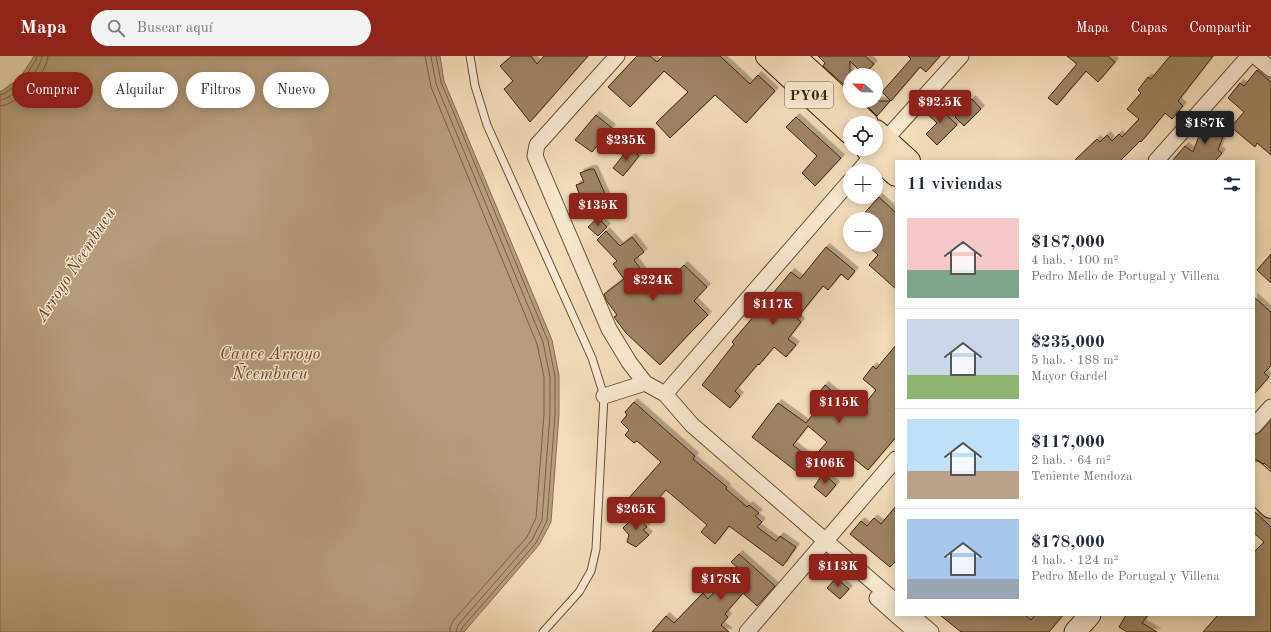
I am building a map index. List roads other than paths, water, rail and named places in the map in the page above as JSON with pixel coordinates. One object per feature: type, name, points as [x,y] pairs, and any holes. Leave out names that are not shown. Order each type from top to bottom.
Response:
[{"type":"main road","name":"PY04","points":[[767,56],[843,127]]},
{"type":"main road","name":"PY04","points":[[794,56],[859,116]]},
{"type":"main road","points":[[883,148],[907,160]]},
{"type":"main road","points":[[883,156],[895,174]]},
{"type":"main road","points":[[1255,473],[1271,487]]},
{"type":"main road","points":[[1255,492],[1271,507]]},
{"type":"main road","points":[[1075,632],[1089,616]]},
{"type":"street","points":[[617,56],[537,145],[535,156],[609,329],[628,362],[645,383],[665,394],[692,425],[822,544],[895,614]]},
{"type":"street","points":[[883,136],[961,56]]},
{"type":"street","points":[[1157,160],[1249,56]]},
{"type":"street","points":[[1255,56],[1271,69]]},
{"type":"street","points":[[665,394],[843,189]]},
{"type":"street","points":[[604,396],[645,383]]},
{"type":"street","points":[[1255,425],[1271,407]]},
{"type":"street","points":[[747,632],[895,460]]},
{"type":"street","points":[[822,544],[895,601]]},
{"type":"street","points":[[897,616],[916,632]]},
{"type":"street","points":[[912,616],[931,632]]},
{"type":"lane","points":[[470,56],[475,86],[487,125],[592,358],[604,396],[596,549],[591,571],[579,592],[543,632]]},
{"type":"water","name":"Cauce Arroyo Ñeembucu","points":[[34,56],[440,56],[444,81],[552,340],[559,376],[559,414],[551,522],[539,545],[464,632],[0,632],[0,92],[12,84],[12,108],[93,108],[93,72],[24,72]]},
{"type":"water label","name":"Arroyo Ñeembucu","points":[[75,264]]}]
